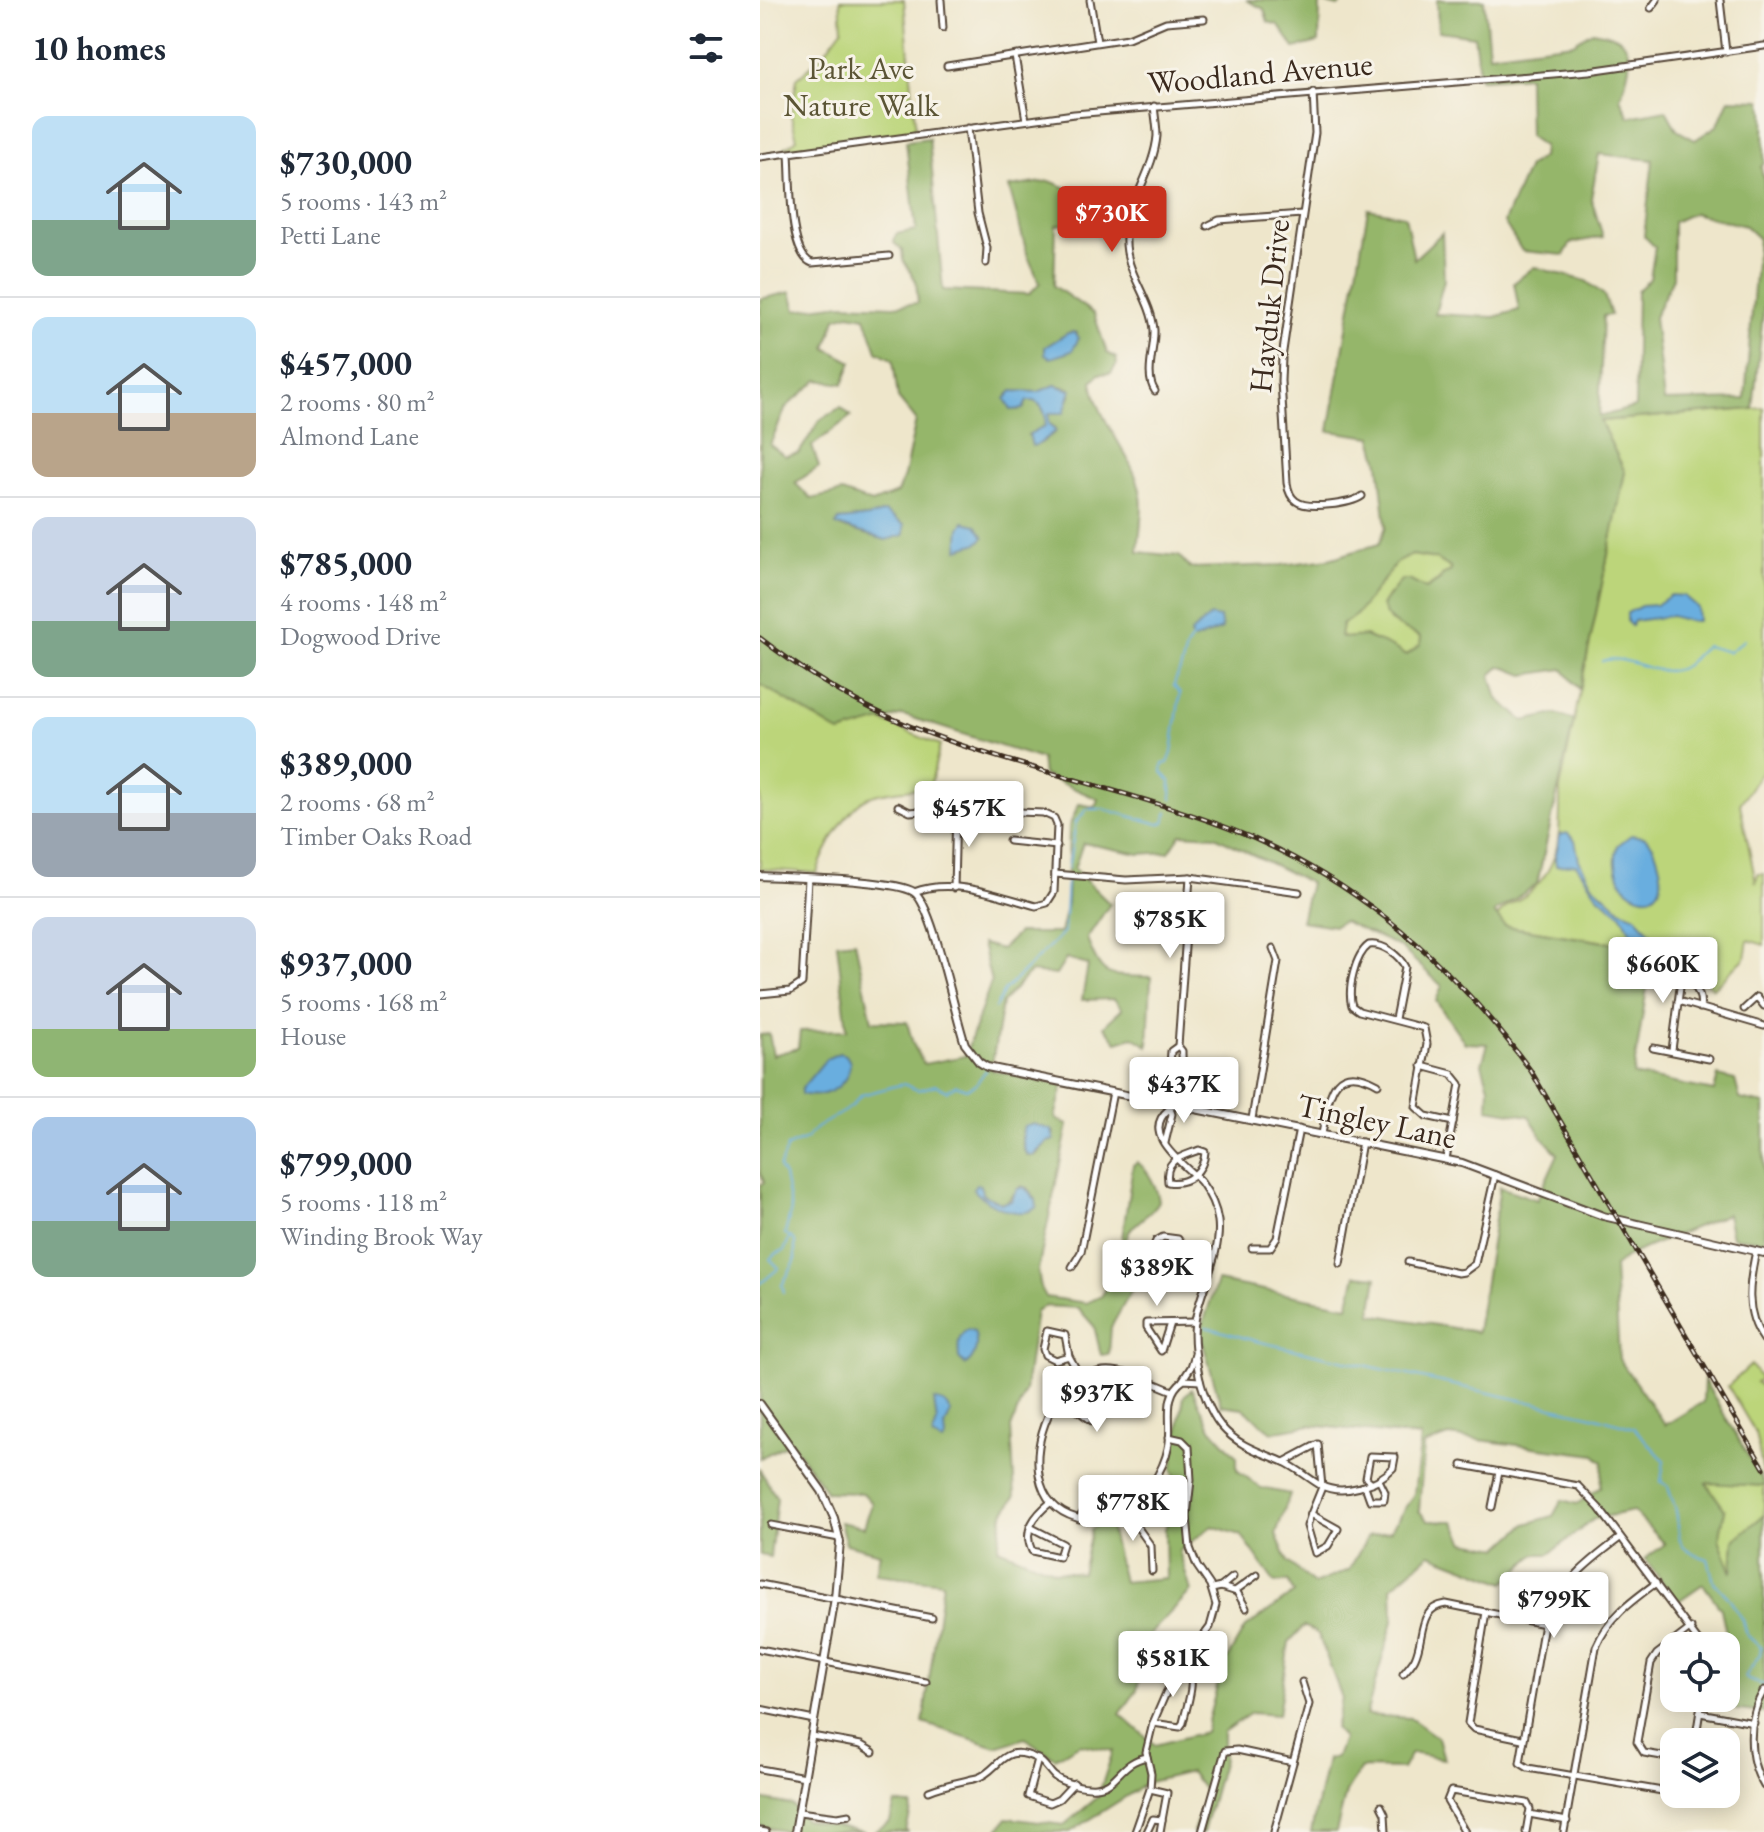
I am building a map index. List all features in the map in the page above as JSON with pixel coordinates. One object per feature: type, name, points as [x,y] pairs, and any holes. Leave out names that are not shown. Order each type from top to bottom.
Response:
[{"type":"street","points":[[941,0],[943,28]]},
{"type":"street","points":[[1090,0],[1097,42]]},
{"type":"street","points":[[1651,8],[1657,0]]},
{"type":"street","points":[[1720,0],[1726,52]]},
{"type":"street","points":[[947,66],[1138,35],[1166,22],[1204,19]]},
{"type":"street","name":"Woodland Avenue","points":[[760,157],[1026,120],[1313,92],[1589,71],[1764,46]]},
{"type":"street","points":[[1015,56],[1026,120]]},
{"type":"street","name":"Hayduk Drive","points":[[1313,92],[1315,124],[1286,316],[1281,381],[1288,490],[1295,501],[1305,505],[1348,502],[1362,496]]},
{"type":"street","points":[[1154,106],[1156,139],[1129,219],[1126,242],[1130,269],[1152,320],[1154,335],[1150,383],[1155,391]]},
{"type":"street","points":[[968,128],[978,213],[987,248],[986,263]]},
{"type":"street","points":[[789,154],[796,242],[804,259],[812,263],[889,256]]},
{"type":"street","points":[[1207,226],[1219,220],[1302,214]]},
{"type":"street","points":[[760,876],[890,884],[914,892],[929,886],[954,888],[1040,906],[1053,896],[1057,846],[1054,818],[1047,814],[956,809],[910,812],[898,806]]},
{"type":"street","points":[[954,888],[956,809]]},
{"type":"street","points":[[1009,841],[1057,846]]},
{"type":"street","points":[[1055,874],[1126,880],[1190,877],[1299,892]]},
{"type":"street","points":[[1190,877],[1178,1046],[1182,1051],[1180,1081],[1173,1090],[1172,1114],[1165,1143],[1175,1160],[1206,1189],[1218,1220],[1213,1255],[1195,1322],[1195,1352],[1200,1381],[1212,1412],[1233,1438],[1244,1446],[1284,1462],[1322,1487],[1353,1488],[1376,1482],[1393,1468],[1395,1457],[1370,1456],[1366,1478],[1376,1482],[1385,1492],[1384,1500],[1370,1500],[1365,1486]]},
{"type":"street","points":[[760,994],[790,991],[802,983],[808,879]]},
{"type":"street","name":"Tingley Lane","points":[[914,892],[928,911],[965,1044],[987,1067],[1446,1159],[1495,1174],[1603,1216],[1760,1252]]},
{"type":"street","points":[[1121,935],[1132,930],[1186,934]]},
{"type":"street","points":[[1395,1019],[1405,967],[1400,958],[1383,947],[1369,945],[1360,956],[1350,1002],[1359,1011],[1424,1028],[1428,1037],[1416,1107],[1426,1116],[1453,1122]]},
{"type":"street","points":[[1252,1119],[1278,961],[1273,948]]},
{"type":"street","points":[[1672,1050],[1683,964]]},
{"type":"street","points":[[1681,976],[1693,982],[1702,1001],[1700,1008]]},
{"type":"street","points":[[1744,1009],[1757,997],[1764,1006]]},
{"type":"street","points":[[1678,1001],[1764,1026]]},
{"type":"street","points":[[1173,1090],[1169,1080],[1171,1051],[1178,1046]]},
{"type":"street","points":[[1653,1048],[1709,1059]]},
{"type":"street","points":[[1422,1066],[1452,1074],[1461,1088],[1446,1159]]},
{"type":"street","points":[[1322,1134],[1337,1081],[1356,1075],[1378,1084]]},
{"type":"street","points":[[1072,1267],[1081,1252],[1113,1092]]},
{"type":"street","points":[[1252,1248],[1270,1248],[1277,1238],[1299,1129]]},
{"type":"street","points":[[1340,1264],[1362,1142]]},
{"type":"street","points":[[1199,1150],[1203,1151],[1204,1159],[1194,1176],[1182,1183],[1168,1182],[1168,1167],[1175,1160],[1199,1150]]},
{"type":"street","points":[[1408,1262],[1458,1273],[1475,1264],[1495,1174]]},
{"type":"street","points":[[1188,1252],[1189,1258],[1163,1273],[1151,1252],[1156,1241],[1170,1237],[1178,1239],[1188,1252],[1213,1255]]},
{"type":"street","points":[[1760,1252],[1750,1280],[1749,1305],[1764,1340]]},
{"type":"street","points":[[1170,1323],[1161,1351],[1146,1323],[1195,1322]]},
{"type":"street","points":[[1069,1356],[1055,1360],[1045,1355],[1043,1349],[1047,1331],[1065,1335],[1069,1356],[1081,1378]]},
{"type":"street","points":[[1173,1391],[1115,1371],[1100,1371],[1081,1378],[1048,1416],[1038,1454],[1040,1479],[1051,1502],[1079,1519],[1106,1520],[1126,1512],[1140,1499],[1167,1453],[1169,1404],[1173,1391],[1191,1367],[1195,1352]]},
{"type":"street","points":[[1181,1382],[1191,1379],[1200,1381]]},
{"type":"street","points":[[1062,1399],[1077,1410],[1092,1421],[1096,1413],[1094,1400],[1087,1396],[1077,1410]]},
{"type":"street","points":[[760,1404],[822,1491],[839,1538],[840,1560],[835,1598],[795,1832]]},
{"type":"street","points":[[1135,1832],[1150,1789],[1151,1773],[1147,1757],[1153,1723],[1166,1693],[1212,1622],[1216,1605],[1212,1589],[1190,1548],[1187,1516],[1191,1480],[1189,1447],[1182,1440],[1169,1437]]},
{"type":"street","points":[[1284,1462],[1318,1444],[1322,1487],[1311,1514],[1307,1526],[1315,1553],[1328,1546],[1338,1529],[1311,1514]]},
{"type":"street","points":[[1462,1465],[1578,1486],[1599,1508],[1693,1632]]},
{"type":"street","points":[[1492,1507],[1499,1472]]},
{"type":"street","points":[[1079,1519],[1091,1500],[1104,1495],[1116,1499],[1151,1546],[1152,1571]]},
{"type":"street","points":[[1030,1527],[1063,1544],[1059,1557],[1032,1551],[1028,1537],[1030,1527],[1037,1514],[1051,1502]]},
{"type":"street","points":[[771,1525],[839,1538]]},
{"type":"street","points":[[1620,1538],[1574,1574],[1544,1624],[1519,1760],[1521,1766],[1660,1791]]},
{"type":"street","points":[[1235,1591],[1257,1575]]},
{"type":"street","points":[[1212,1589],[1221,1587],[1233,1577]]},
{"type":"street","points":[[1564,1832],[1596,1647],[1605,1627],[1615,1615],[1656,1583]]},
{"type":"street","points":[[760,1584],[932,1618]]},
{"type":"street","points":[[1221,1587],[1235,1591],[1246,1608]]},
{"type":"street","points":[[1403,1674],[1415,1659],[1425,1616],[1433,1608],[1446,1604],[1544,1624]]},
{"type":"street","points":[[1486,1612],[1468,1723],[1474,1729],[1522,1739]]},
{"type":"street","points":[[1660,1756],[1644,1753],[1637,1742],[1653,1658],[1691,1628]]},
{"type":"street","points":[[760,1649],[926,1682]]},
{"type":"street","points":[[1153,1723],[1180,1727],[1183,1723],[1193,1677],[1191,1669],[1184,1663]]},
{"type":"street","points":[[1274,1832],[1309,1704],[1302,1682]]},
{"type":"street","points":[[1764,1690],[1758,1702],[1751,1745],[1752,1760],[1764,1786]]},
{"type":"street","points":[[760,1709],[814,1720]]},
{"type":"street","points":[[1697,1728],[1700,1713],[1754,1723]]},
{"type":"street","points":[[812,1736],[861,1745],[873,1752]]},
{"type":"street","points":[[1202,1832],[1225,1751],[1230,1749],[1293,1762]]},
{"type":"street","points":[[929,1791],[949,1782],[980,1776],[1006,1755],[1038,1759],[1058,1779],[1096,1787],[1114,1779],[1130,1761],[1147,1757]]},
{"type":"street","points":[[1038,1759],[1028,1796],[1050,1803],[1059,1799],[1074,1783]]},
{"type":"street","points":[[760,1769],[805,1777]]},
{"type":"street","points":[[1150,1789],[1167,1793],[1160,1832]]},
{"type":"street","points":[[1465,1832],[1447,1801],[1451,1791],[1529,1805],[1526,1832]]},
{"type":"street","points":[[1381,1806],[1387,1832]]},
{"type":"street","points":[[799,1812],[849,1815]]},
{"type":"street","points":[[1529,1814],[1567,1821]]},
{"type":"street","points":[[1147,1832],[1153,1819],[1162,1820]]},
{"type":"street","points":[[760,1831],[766,1832]]},
{"type":"green space","name":"Park Ave Nature Walk","points":[[840,0],[904,0],[916,132],[783,149],[797,139],[791,116],[797,78],[821,57],[842,29]]},
{"type":"green space","points":[[1246,0],[1345,0],[1338,7],[1320,2],[1319,42],[1294,48],[1279,25],[1268,22],[1264,9]]},
{"type":"green space","points":[[1437,0],[1484,0],[1489,54],[1573,43],[1592,31],[1614,36],[1628,50],[1629,66],[1620,98],[1629,117],[1666,110],[1677,130],[1695,140],[1718,125],[1729,99],[1761,100],[1764,110],[1764,163],[1761,167],[1764,182],[1764,305],[1753,409],[1600,421],[1625,472],[1580,690],[1563,669],[1524,675],[1501,666],[1491,675],[1498,699],[1524,721],[1556,714],[1574,720],[1537,884],[1494,913],[1505,926],[1653,950],[1633,1075],[1714,1091],[1718,1076],[1735,1080],[1740,1099],[1764,1104],[1764,1241],[1732,1237],[1727,1214],[1631,1254],[1614,1267],[1619,1359],[1665,1425],[1703,1402],[1704,1380],[1764,1483],[1764,1486],[1706,1483],[1725,1510],[1719,1539],[1732,1573],[1734,1540],[1764,1515],[1764,1713],[1740,1710],[1740,1632],[1726,1632],[1721,1609],[1703,1584],[1677,1602],[1645,1559],[1665,1544],[1633,1511],[1594,1519],[1549,1554],[1535,1554],[1505,1583],[1430,1554],[1392,1587],[1393,1621],[1366,1715],[1410,1718],[1438,1738],[1444,1759],[1411,1753],[1402,1769],[1361,1768],[1346,1792],[1336,1832],[1311,1832],[1327,1759],[1336,1757],[1343,1739],[1335,1728],[1342,1698],[1318,1634],[1304,1626],[1289,1642],[1278,1715],[1251,1713],[1223,1732],[1223,1759],[1203,1832],[1193,1832],[1206,1793],[1190,1772],[1149,1782],[1070,1832],[996,1832],[1007,1818],[1064,1825],[1098,1797],[1113,1751],[1080,1744],[1055,1758],[1025,1738],[996,1747],[923,1723],[943,1582],[876,1574],[880,1553],[846,1544],[840,1522],[864,1527],[872,1503],[863,1493],[827,1492],[791,1442],[760,1458],[760,1185],[764,1182],[760,1173],[760,1035],[769,1034],[773,1055],[798,1048],[800,1031],[847,1030],[837,943],[855,941],[872,1021],[907,1022],[913,1044],[924,1064],[965,1056],[991,982],[982,944],[1001,949],[1018,933],[1060,933],[1067,903],[1069,827],[1079,804],[1095,807],[1098,799],[1043,775],[1041,759],[903,715],[840,733],[760,684],[760,299],[791,292],[796,310],[842,304],[894,306],[918,303],[916,281],[903,260],[902,250],[894,243],[896,234],[916,230],[906,141],[929,138],[943,290],[1029,294],[1040,283],[1028,257],[1009,187],[1050,181],[1077,192],[1072,205],[1087,222],[1056,225],[1054,286],[1094,314],[1107,353],[1116,358],[1117,364],[1111,373],[1099,374],[1092,381],[1101,410],[1137,480],[1142,509],[1138,552],[1179,556],[1190,568],[1282,565],[1329,559],[1379,544],[1386,527],[1379,463],[1372,437],[1329,431],[1368,209],[1405,216],[1414,259],[1442,233],[1444,280],[1435,314],[1494,317],[1519,310],[1514,283],[1534,267],[1586,281],[1604,295],[1611,315],[1603,316],[1599,417],[1635,407],[1637,291],[1650,279],[1655,247],[1644,236],[1653,160],[1599,154],[1591,198],[1603,237],[1571,243],[1564,255],[1522,251],[1504,222],[1528,167],[1542,157],[1543,146],[1529,136],[1528,76],[1480,79],[1474,36],[1438,31]],"holes":[[[1693,213],[1745,226],[1758,238],[1745,399],[1664,401],[1654,317],[1673,278],[1673,222]],[[849,314],[865,317],[877,351],[893,360],[898,398],[916,420],[904,476],[897,493],[872,503],[842,492],[811,499],[795,483],[819,467],[812,446],[851,416],[841,407],[820,420],[799,453],[785,456],[770,445],[786,407],[818,380],[843,384],[852,362],[826,348],[836,318]],[[1068,333],[1077,333],[1066,353],[1048,357],[1046,347]],[[1055,385],[1069,388],[1070,393],[1062,406],[1049,413],[1049,423],[1055,428],[1054,433],[1041,443],[1028,435],[1045,426],[1043,409],[1036,401],[1027,401],[1023,409],[1011,410],[1007,396],[1012,391],[1038,392]],[[885,512],[904,525],[886,540],[840,527],[839,520]],[[1412,555],[1436,559],[1451,568],[1426,589],[1409,580],[1401,580],[1382,605],[1392,621],[1421,637],[1420,645],[1407,655],[1365,636],[1342,638],[1342,625],[1357,614],[1398,561]],[[1181,834],[1215,836],[1310,883],[1301,921],[1334,926],[1343,921],[1400,947],[1442,986],[1436,1001],[1465,1043],[1488,1044],[1482,1064],[1489,1087],[1488,1109],[1529,1116],[1542,1137],[1558,1154],[1537,1200],[1500,1187],[1477,1332],[1371,1314],[1377,1277],[1356,1275],[1348,1306],[1217,1281],[1200,1333],[1221,1405],[1243,1408],[1272,1432],[1310,1425],[1421,1437],[1414,1494],[1390,1531],[1368,1536],[1349,1570],[1314,1584],[1288,1562],[1276,1534],[1290,1494],[1261,1488],[1237,1470],[1237,1457],[1210,1427],[1192,1389],[1184,1396],[1172,1469],[1179,1489],[1165,1529],[1166,1578],[1123,1582],[1110,1526],[1100,1523],[1091,1530],[1082,1573],[1055,1571],[998,1548],[1003,1514],[1015,1497],[1011,1428],[1025,1391],[1036,1311],[1045,1306],[1078,1308],[1094,1326],[1101,1355],[1109,1354],[1111,1327],[1132,1290],[1125,1258],[1128,1234],[1159,1201],[1151,1179],[1137,1162],[1133,1165],[1120,1252],[1102,1296],[1086,1303],[1046,1297],[1041,1290],[1038,1270],[1068,1125],[1055,1118],[1063,1085],[991,1070],[1002,1003],[1030,972],[1056,975],[1066,959],[1088,965],[1082,1000],[1114,999],[1122,1009],[1104,1026],[1117,1042],[1133,1037],[1148,1046],[1151,977],[1108,973],[1097,962],[1087,938],[1110,904],[1074,869],[1083,843],[1139,854],[1169,852]],[[1033,1124],[1054,1132],[1052,1141],[1047,1142],[1036,1155],[1028,1156],[1023,1146],[1024,1126]],[[1021,1186],[1027,1188],[1036,1200],[1031,1211],[1009,1210],[996,1205],[973,1189],[981,1187],[983,1195],[994,1202],[1006,1203]],[[1449,1436],[1595,1455],[1603,1462],[1601,1487],[1577,1504],[1562,1500],[1553,1516],[1526,1524],[1500,1548],[1465,1542],[1454,1521],[1428,1521],[1419,1511],[1424,1445]],[[1212,1526],[1241,1535],[1275,1583],[1288,1581],[1294,1593],[1245,1628],[1222,1668],[1205,1732],[1155,1745],[1120,1714],[1137,1690],[1147,1637],[1191,1591],[1179,1551]]]},
{"type":"green space","points":[[1764,408],[1764,768],[1740,804],[1756,883],[1758,874],[1764,874],[1764,945],[1748,940],[1745,958],[1713,988],[1670,952],[1505,926],[1497,917],[1505,908],[1528,894],[1542,879],[1558,843],[1560,789],[1625,472],[1600,421]]},
{"type":"green space","points":[[1412,555],[1436,559],[1451,568],[1426,589],[1389,595],[1382,605],[1390,621],[1421,637],[1421,645],[1404,655],[1366,636],[1347,639],[1340,636],[1342,625],[1357,614],[1398,561]]},
{"type":"green space","points":[[760,684],[840,733],[879,720],[940,745],[930,787],[883,793],[861,802],[837,830],[817,873],[760,869]]},
{"type":"green space","points":[[1751,1365],[1761,1379],[1756,1382],[1764,1388],[1764,1477],[1755,1432],[1728,1386]]},
{"type":"green space","points":[[760,1470],[777,1498],[770,1557],[760,1555]]},
{"type":"green space","points":[[1705,1482],[1764,1486],[1764,1515],[1734,1541],[1732,1575],[1719,1539],[1725,1510]]},
{"type":"green space","points":[[760,1799],[792,1805],[805,1820],[865,1832],[788,1832],[760,1826]]},
{"type":"green space","points":[[895,1803],[912,1806],[906,1831],[909,1832],[874,1832],[890,1822]]},
{"type":"water","points":[[1075,332],[1079,338],[1072,351],[1051,358],[1045,355],[1045,347]]},
{"type":"water","points":[[1055,385],[1071,390],[1064,413],[1049,413],[1049,423],[1056,431],[1032,446],[1029,434],[1045,426],[1042,407],[1036,402],[1027,401],[1023,409],[1011,410],[1005,399],[1012,391],[1038,392]]},
{"type":"water","points":[[885,512],[904,525],[904,535],[886,540],[836,525],[839,520]]},
{"type":"water","points":[[964,522],[976,525],[984,537],[978,543],[958,549],[960,528]]},
{"type":"water","points":[[1671,595],[1684,596],[1697,607],[1698,621],[1671,616],[1634,621],[1631,626],[1627,622],[1627,613],[1641,606],[1656,605]]},
{"type":"water","points":[[1210,616],[1220,618],[1222,629],[1194,640],[1191,633]]},
{"type":"water","points":[[1567,833],[1575,840],[1579,860],[1592,884],[1621,910],[1636,916],[1660,944],[1631,933],[1622,915],[1597,895],[1576,864],[1556,866],[1560,835]]},
{"type":"water","points":[[1631,835],[1647,839],[1658,859],[1661,881],[1657,892],[1649,897],[1638,896],[1620,878],[1616,863],[1618,845]]},
{"type":"water","points":[[839,1053],[846,1055],[850,1062],[849,1071],[840,1085],[818,1095],[801,1094],[801,1089],[826,1059]]},
{"type":"water","points":[[1033,1124],[1052,1130],[1054,1140],[1047,1142],[1033,1156],[1026,1154],[1023,1136],[1024,1126]]},
{"type":"water","points":[[976,1184],[980,1185],[983,1195],[1001,1203],[1011,1201],[1017,1189],[1024,1187],[1036,1200],[1037,1207],[1022,1212],[1004,1209],[979,1195],[973,1189]]},
{"type":"water","points":[[968,1329],[974,1331],[976,1345],[966,1365],[959,1358],[959,1345],[960,1338]]},
{"type":"water","points":[[934,1400],[944,1403],[951,1412],[943,1442],[932,1437],[937,1423]]},
{"type":"waterway","points":[[1172,799],[1170,781],[1162,772],[1163,764],[1168,763],[1172,753],[1180,693],[1174,686],[1186,647],[1194,637]]},
{"type":"waterway","points":[[1602,661],[1622,660],[1663,671],[1673,670],[1686,665],[1706,646],[1729,652],[1744,640]]},
{"type":"waterway","points":[[1068,868],[1076,822],[1087,809],[1103,809],[1159,824],[1164,822],[1168,812]]},
{"type":"waterway","points":[[995,1008],[1004,991],[1064,932],[1067,879]]},
{"type":"waterway","points":[[760,1284],[779,1268],[770,1259],[784,1251],[790,1237],[785,1234],[791,1210],[784,1176],[779,1168],[787,1147],[806,1139],[816,1128],[851,1107],[861,1095],[903,1084],[918,1090],[936,1085],[947,1091],[956,1085],[966,1089],[976,1084],[986,1070]]},
{"type":"waterway","points":[[784,1292],[782,1285],[795,1262],[795,1241],[790,1237]]},
{"type":"waterway","points":[[1206,1327],[1634,1428],[1664,1460],[1661,1482],[1668,1486],[1681,1542],[1689,1551],[1708,1559],[1714,1582],[1743,1620],[1747,1635],[1761,1648],[1745,1677],[1764,1685]]},
{"type":"railway","points":[[760,638],[839,691],[930,734],[1144,799],[1228,828],[1274,848],[1317,871],[1397,927],[1468,994],[1531,1071],[1764,1468]]}]
